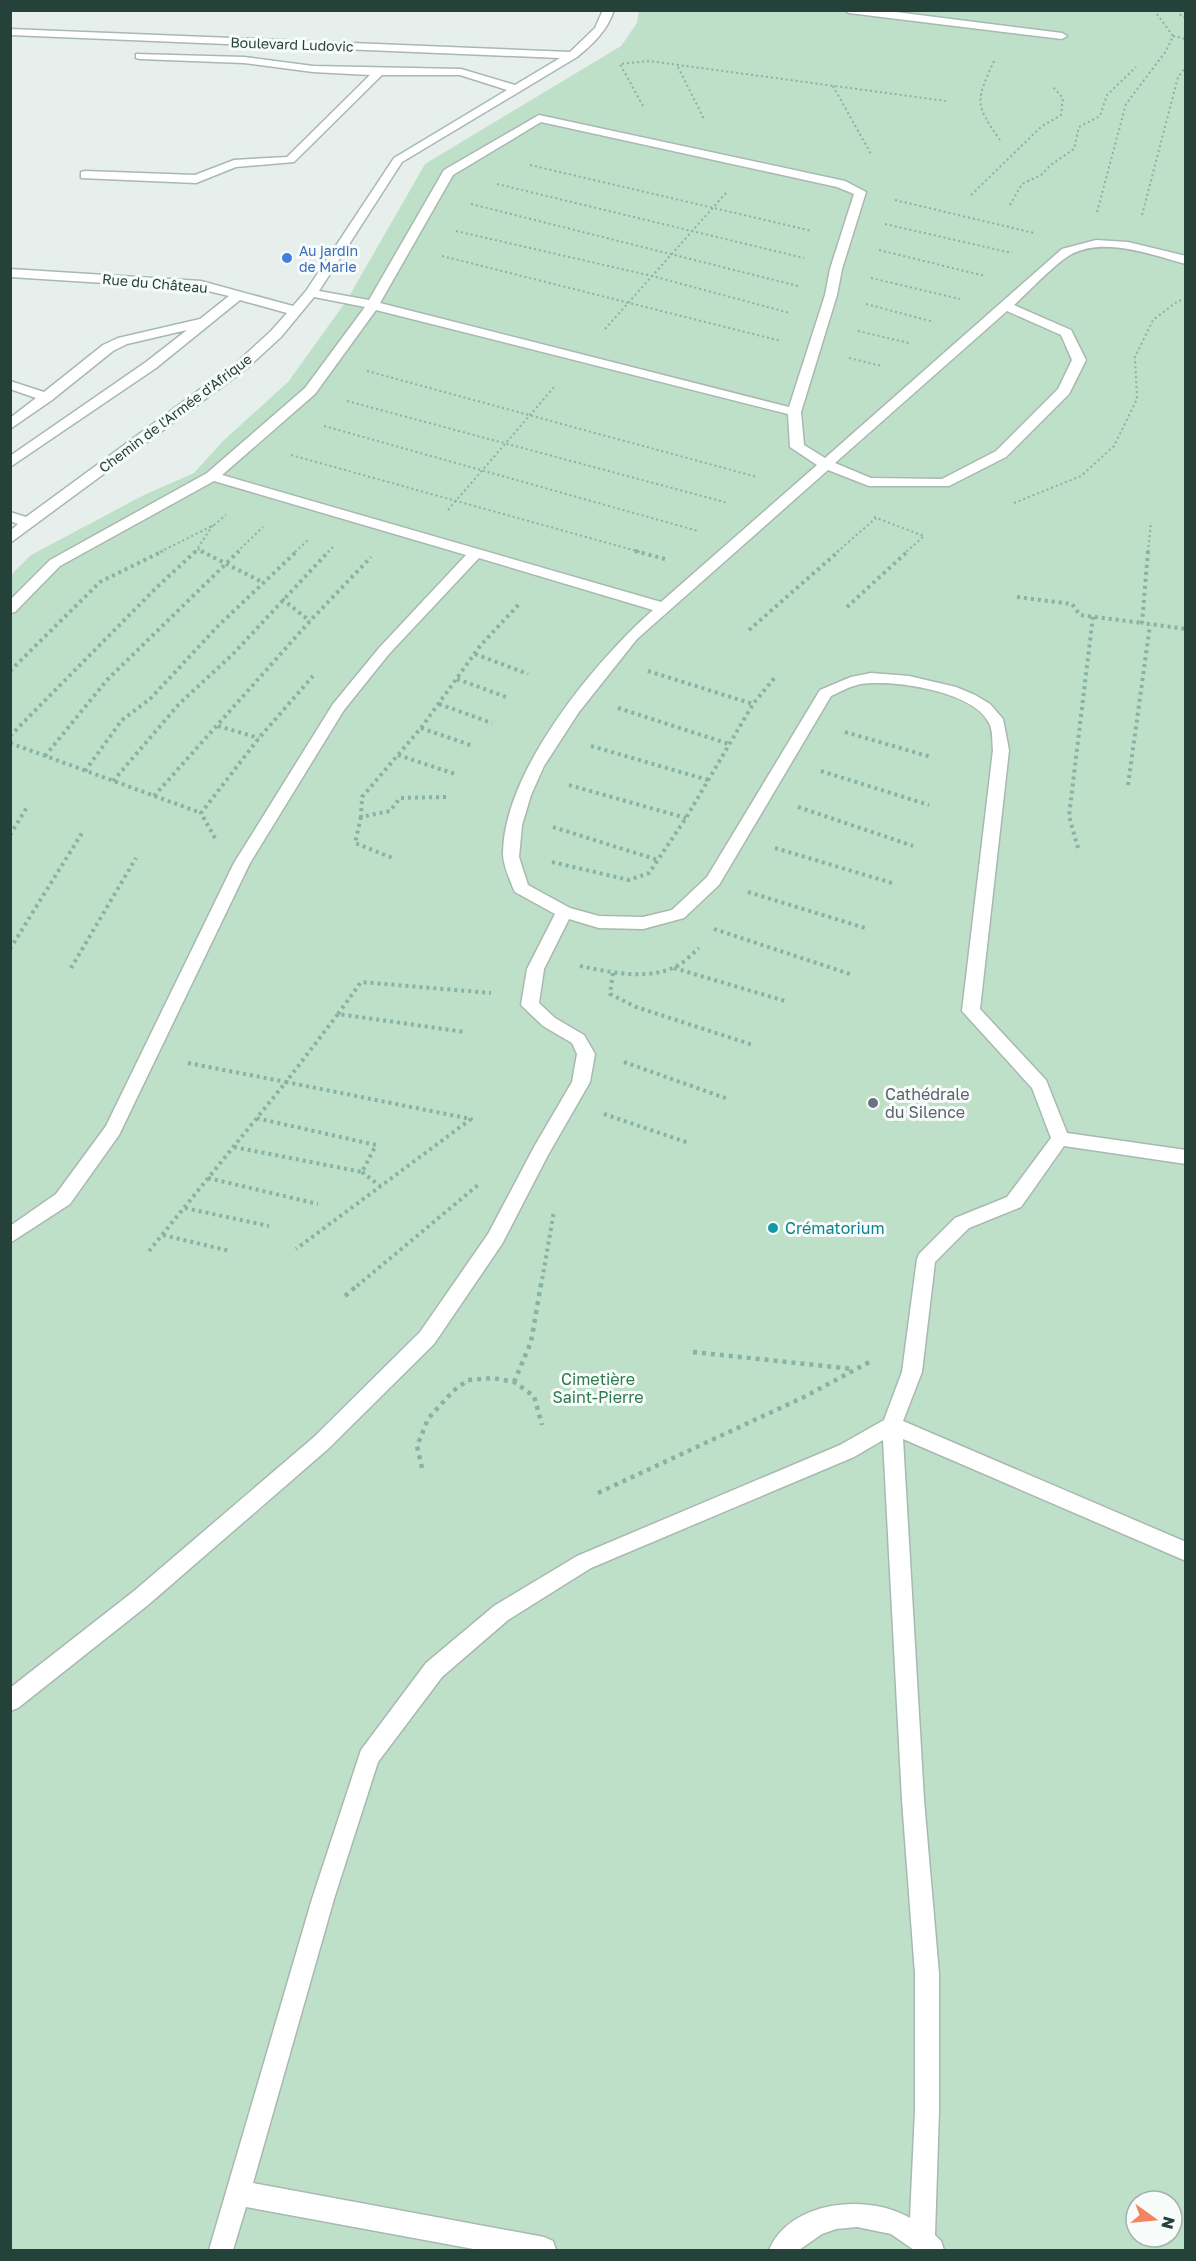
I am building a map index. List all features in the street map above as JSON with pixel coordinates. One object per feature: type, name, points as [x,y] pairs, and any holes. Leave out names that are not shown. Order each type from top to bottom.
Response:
[{"type":"street","name":"Chemin de l'Armée d'Afrique","points":[[10,539],[28,523],[241,366],[311,293],[398,160],[573,55],[593,39],[606,21],[609,10]]},
{"type":"street","points":[[849,10],[1062,36]]},
{"type":"street","name":"Boulevard Ludovic","points":[[10,32],[573,55]]},
{"type":"street","points":[[141,56],[244,60],[313,69],[461,72],[517,89]]},
{"type":"street","points":[[85,175],[196,179],[234,164],[290,160],[379,72]]},
{"type":"street","points":[[10,609],[55,563],[212,476],[310,391],[373,305],[448,173],[539,118],[841,184],[860,192],[851,217],[831,295],[794,412],[797,447],[827,465],[869,482],[945,483],[1001,454],[1064,391],[1079,360],[1066,333],[1006,306]]},
{"type":"street","points":[[1060,1139],[1040,1085],[971,1011],[1001,750],[995,719],[976,701],[938,686],[890,678],[856,680],[825,693],[712,881],[678,914],[643,923],[599,922],[564,912],[521,888],[510,854],[515,816],[533,774],[555,735],[583,696],[632,636],[1066,252],[1096,244],[1128,246],[1185,260]]},
{"type":"street","name":"Rue du Château","points":[[10,273],[201,285],[296,311]]},
{"type":"street","points":[[311,293],[373,305],[794,412]]},
{"type":"street","points":[[10,463],[151,365],[237,296]]},
{"type":"street","points":[[10,425],[108,348],[123,341],[205,322]]},
{"type":"street","points":[[10,385],[47,397]]},
{"type":"street","points":[[212,476],[664,608]]},
{"type":"street","points":[[10,516],[28,523]]},
{"type":"street","points":[[10,1236],[63,1199],[113,1130],[242,863],[338,707],[384,651],[477,553]]},
{"type":"street","points":[[10,1701],[141,1598],[321,1443],[427,1338],[495,1239],[581,1082],[586,1054],[578,1039],[549,1022],[530,1005],[529,987],[564,912]]},
{"type":"street","points":[[1060,1139],[1185,1157]]},
{"type":"street","points":[[927,2245],[927,1974],[913,1800],[892,1425],[912,1372],[926,1259],[962,1223],[1014,1202],[1060,1139]]},
{"type":"street","points":[[892,1425],[1185,1552]]},
{"type":"street","points":[[221,2250],[323,1899],[369,1757],[434,1670],[501,1613],[584,1562],[847,1450],[892,1425]]},
{"type":"street","points":[[238,2193],[544,2250]]},
{"type":"street","points":[[782,2250],[793,2236],[823,2219],[857,2214],[891,2220],[927,2245]]},
{"type":"path","points":[[1154,10],[1173,36],[1185,39]]},
{"type":"path","points":[[1177,10],[1185,17]]},
{"type":"path","points":[[1000,140],[979,111],[978,98],[1009,30]]},
{"type":"path","points":[[1094,221],[1126,104],[1166,51],[1173,36]]},
{"type":"path","points":[[647,114],[620,64],[649,61],[946,101]]},
{"type":"path","points":[[678,66],[706,122]]},
{"type":"path","points":[[1010,205],[1022,184],[1041,175],[1052,164],[1074,149],[1080,127],[1100,116],[1107,95],[1136,67]]},
{"type":"path","points":[[1141,222],[1178,77],[1185,67]]},
{"type":"path","points":[[832,85],[871,154]]},
{"type":"path","points":[[971,195],[1041,127],[1061,115],[1063,98],[1053,87]]},
{"type":"path","points":[[479,153],[845,240],[989,277],[982,282]]},
{"type":"path","points":[[448,173],[837,267],[961,300]]},
{"type":"path","points":[[860,192],[1040,234],[1032,241]]},
{"type":"path","points":[[436,195],[935,322],[927,329]]},
{"type":"path","points":[[851,217],[1016,254],[1007,262]]},
{"type":"path","points":[[420,223],[652,276],[910,343],[903,349]]},
{"type":"path","points":[[406,247],[881,367]]},
{"type":"path","points":[[952,307],[968,294]]},
{"type":"path","points":[[1014,503],[1081,476],[1114,446],[1137,399],[1135,357],[1153,320],[1178,301],[1185,299]]},
{"type":"path","points":[[873,373],[888,361]]},
{"type":"path","points":[[332,362],[531,414],[799,489]]},
{"type":"path","points":[[310,391],[770,515]]},
{"type":"path","points":[[283,414],[738,542]]},
{"type":"path","points":[[249,444],[706,570]]},
{"type":"path","points":[[10,671],[100,582],[214,525],[233,509]]},
{"type":"path","points":[[847,607],[924,536],[865,514]]},
{"type":"path","points":[[749,630],[876,518]]},
{"type":"path","points":[[45,756],[107,680],[270,520]]},
{"type":"path","points":[[1142,623],[1151,522]]},
{"type":"path","points":[[10,736],[156,588],[198,549],[214,525]]},
{"type":"path","points":[[85,771],[122,720],[150,699],[262,582],[315,534]]},
{"type":"path","points":[[113,781],[179,704],[232,654],[339,541]]},
{"type":"path","points":[[198,549],[225,565],[262,582]]},
{"type":"path","points":[[154,796],[310,621],[376,552]]},
{"type":"path","points":[[396,859],[355,843],[361,817],[362,797],[421,728],[475,654],[526,597]]},
{"type":"path","points":[[1017,597],[1072,604],[1080,615],[1185,629]]},
{"type":"path","points":[[282,599],[310,621]]},
{"type":"path","points":[[1078,848],[1069,816],[1093,616]]},
{"type":"path","points":[[1128,785],[1150,625]]},
{"type":"path","points":[[475,654],[528,674]]},
{"type":"path","points":[[612,660],[753,704]]},
{"type":"path","points":[[201,813],[259,738],[321,668]]},
{"type":"path","points":[[510,854],[628,880],[649,873],[686,818],[753,704],[776,675]]},
{"type":"path","points":[[457,679],[509,698]]},
{"type":"path","points":[[583,696],[729,744]]},
{"type":"path","points":[[439,704],[492,723]]},
{"type":"path","points":[[809,721],[931,757]]},
{"type":"path","points":[[218,726],[259,738]]},
{"type":"path","points":[[421,728],[473,746]]},
{"type":"path","points":[[555,735],[708,780]]},
{"type":"path","points":[[10,743],[201,813],[214,837],[242,863]]},
{"type":"path","points":[[398,755],[455,774]]},
{"type":"path","points":[[786,760],[929,805]]},
{"type":"path","points":[[533,774],[686,818]]},
{"type":"path","points":[[764,795],[913,846]]},
{"type":"path","points":[[361,817],[390,812],[400,798],[446,797]]},
{"type":"path","points":[[10,835],[27,807]]},
{"type":"path","points":[[515,816],[658,860]]},
{"type":"path","points":[[10,950],[82,833]]},
{"type":"path","points":[[739,837],[892,883]]},
{"type":"path","points":[[71,968],[136,858]]},
{"type":"path","points":[[712,881],[865,928]]},
{"type":"path","points":[[684,908],[718,932],[853,975]]},
{"type":"path","points":[[673,968],[699,948]]},
{"type":"path","points":[[541,958],[613,973],[640,974],[673,968],[785,1001]]},
{"type":"path","points":[[613,973],[610,994],[636,1007],[753,1045]]},
{"type":"path","points":[[149,1251],[286,1082],[361,982],[491,993]]},
{"type":"path","points":[[338,1014],[465,1032]]},
{"type":"path","points":[[586,1054],[615,1059],[728,1100]]},
{"type":"path","points":[[186,1062],[471,1119],[296,1249]]},
{"type":"path","points":[[569,1102],[689,1143]]},
{"type":"path","points":[[256,1118],[376,1145],[362,1172]]},
{"type":"path","points":[[234,1147],[362,1172],[381,1186]]},
{"type":"path","points":[[208,1178],[318,1204]]},
{"type":"path","points":[[345,1296],[481,1183]]},
{"type":"path","points":[[185,1208],[269,1226]]},
{"type":"path","points":[[514,1382],[531,1342],[555,1210]]},
{"type":"path","points":[[163,1234],[230,1251]]},
{"type":"path","points":[[598,1493],[804,1397],[854,1369],[915,1345]]},
{"type":"path","points":[[693,1352],[854,1369]]},
{"type":"path","points":[[422,1468],[417,1446],[428,1419],[453,1391],[468,1380],[493,1378],[514,1382],[534,1396],[542,1425]]},
{"type":"green space","name":"Cimetière Saint-Pierre","points":[[639,11],[1185,11],[1185,2250],[11,2250],[11,575],[31,555],[144,495],[194,473],[222,442],[288,382],[347,300],[425,164],[621,46],[637,23]]},
{"type":"place","name":"Au jardin de Marie","points":[[287,258]]},
{"type":"place","name":"Cathédrale du Silence","points":[[873,1103]]},
{"type":"place","name":"Crématorium","points":[[773,1228]]}]
